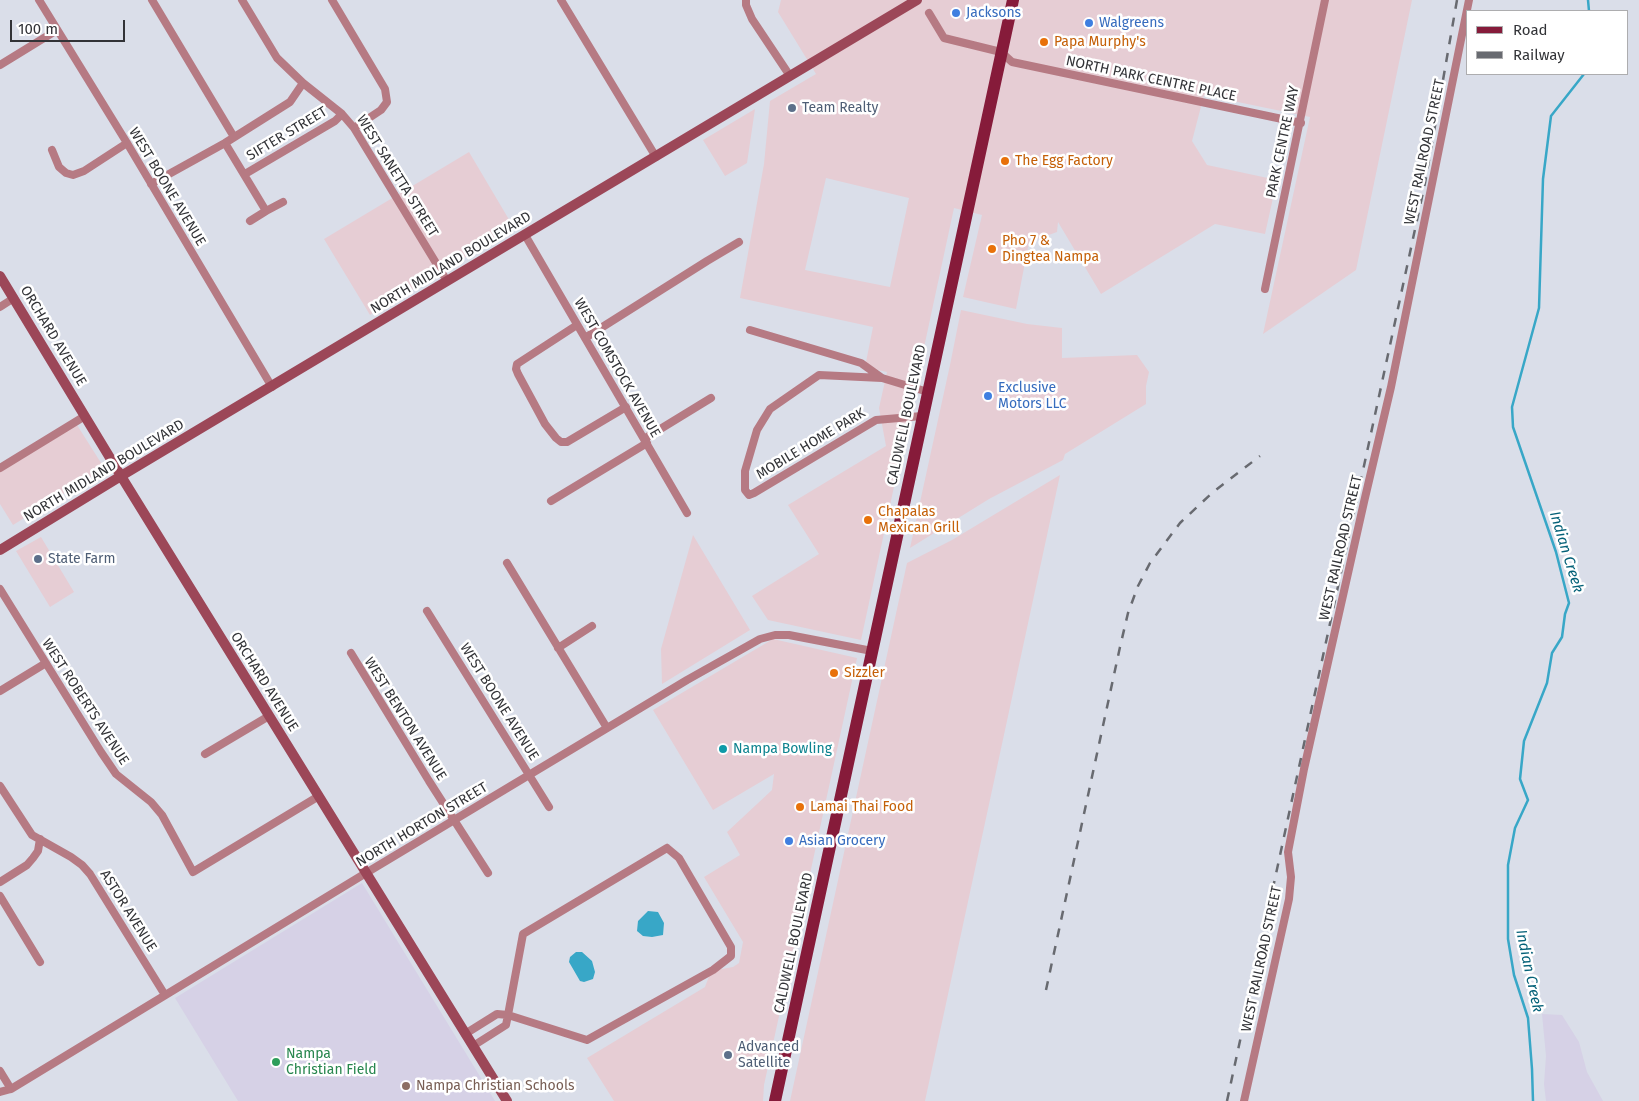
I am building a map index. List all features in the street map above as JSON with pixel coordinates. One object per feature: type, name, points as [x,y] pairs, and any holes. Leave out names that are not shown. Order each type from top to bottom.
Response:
[{"type":"main road","name":"NORTH MIDLAND BOULEVARD","points":[[0,550],[917,0]]},
{"type":"main road","name":"CALDWELL BOULEVARD","points":[[775,1101],[1012,0]]},
{"type":"main road","name":"ORCHARD AVENUE","points":[[0,276],[121,476],[507,1101]]},
{"type":"street","name":"WEST BOONE AVENUE","points":[[39,0],[272,387]]},
{"type":"street","points":[[152,0],[234,137]]},
{"type":"street","name":"WEST SANETTA STREET","points":[[242,0],[277,58],[303,83],[342,114],[354,128],[447,281]]},
{"type":"street","points":[[332,0],[385,89],[386,102],[381,110],[354,128]]},
{"type":"street","points":[[561,0],[656,157]]},
{"type":"street","points":[[746,0],[746,5],[752,19],[790,76]]},
{"type":"street","name":"PARK CENTRE WAY","points":[[1265,289],[1301,123],[1325,0]]},
{"type":"street","name":"WEST RAILROAD STREET","points":[[1244,1101],[1289,899],[1291,877],[1288,852],[1304,769],[1391,387],[1466,10]]},
{"type":"street","name":"NORTH PARK CENTRE PLACE","points":[[929,13],[944,38],[1000,52],[1012,62],[1301,123]]},
{"type":"street","points":[[0,65],[57,30]]},
{"type":"street","points":[[151,184],[226,143],[290,102],[303,83]]},
{"type":"street","name":"SIFTER STREET","points":[[245,174],[334,121],[342,114]]},
{"type":"street","points":[[226,143],[266,211]]},
{"type":"street","points":[[52,150],[59,167],[66,173],[73,175],[84,171],[127,144]]},
{"type":"street","points":[[250,221],[283,202]]},
{"type":"street","name":"WEST COMSTOCK AVENUE","points":[[524,236],[687,512]]},
{"type":"street","points":[[584,338],[739,242]]},
{"type":"street","points":[[0,307],[14,298]]},
{"type":"street","points":[[577,325],[517,364],[518,374],[545,424],[556,438],[561,442],[567,442],[626,408]]},
{"type":"street","name":"MOBILE HOME PARK","points":[[750,330],[861,363],[882,378]]},
{"type":"street","name":"MOBILE HOME PARK","points":[[922,416],[876,420],[754,493],[748,495],[745,490],[745,471],[758,430],[770,409],[819,376],[882,378],[928,392]]},
{"type":"street","points":[[551,501],[711,398]]},
{"type":"street","points":[[0,468],[85,416]]},
{"type":"street","points":[[507,563],[607,728]]},
{"type":"street","name":"WEST ROBERTS AVENUE","points":[[0,589],[116,774],[152,802],[162,815],[193,872],[319,796]]},
{"type":"street","name":"WEST BOONE AVENUE","points":[[427,611],[549,807]]},
{"type":"street","points":[[558,648],[592,626]]},
{"type":"street","name":"NORTH HORTON STREET","points":[[0,1092],[11,1089],[366,873],[742,648],[765,637],[775,635],[872,652]]},
{"type":"street","name":"WEST BENTON AVENUE","points":[[350,653],[488,873]]},
{"type":"street","points":[[0,691],[46,663]]},
{"type":"street","points":[[205,754],[269,716]]},
{"type":"street","name":"ASTOR AVENUE","points":[[0,786],[32,835],[72,857],[82,864],[90,874],[165,995]]},
{"type":"street","points":[[0,882],[27,865],[34,858],[38,851],[40,839]]},
{"type":"street","points":[[465,1034],[497,1014],[508,1015],[588,1040],[716,968],[732,956],[731,947],[679,858],[667,848],[523,934],[508,1015],[506,1025],[473,1046]]},
{"type":"street","points":[[0,896],[40,962]]},
{"type":"street","points":[[0,1071],[11,1089]]},
{"type":"shaded area","points":[[781,0],[1412,0],[1356,270],[1263,334],[1310,117],[1204,95],[1192,141],[1207,165],[1277,180],[1265,234],[1215,224],[1101,294],[1058,222],[1057,232],[1029,242],[1016,309],[963,297],[982,215],[954,208],[861,640],[768,620],[752,596],[819,554],[788,505],[886,446],[879,408],[887,372],[865,367],[873,327],[740,298],[764,164],[770,101],[816,74],[778,12]],"holes":[[[826,178],[909,198],[890,287],[805,270]]]},
{"type":"shaded area","points":[[755,109],[747,163],[725,176],[703,140]]},
{"type":"shaded area","points":[[469,152],[514,228],[370,315],[324,239]]},
{"type":"shaded area","points":[[961,310],[1027,324],[1062,328],[1062,358],[1137,355],[1149,372],[1146,386],[1146,404],[1065,454],[1063,460],[989,499],[910,548],[950,365]]},
{"type":"shaded area","points":[[77,425],[103,466],[102,470],[13,525],[0,504],[0,472]]},
{"type":"shaded area","points":[[1060,475],[925,1101],[790,1101],[907,563],[952,540]]},
{"type":"shaded area","points":[[693,535],[750,630],[662,684],[661,649]]},
{"type":"shaded area","points":[[41,537],[74,592],[50,607],[16,551]]},
{"type":"shaded area","points":[[773,639],[857,658],[764,1085],[763,1101],[614,1101],[587,1058],[705,987],[711,971],[733,967],[739,963],[743,942],[704,877],[740,855],[727,832],[772,790],[774,774],[713,810],[653,710]]},
{"type":"shaded area","points":[[362,883],[495,1101],[238,1101],[175,998]]},
{"type":"shaded area","points":[[1542,1014],[1562,1015],[1579,1042],[1587,1072],[1603,1101],[1546,1101],[1544,1084],[1546,1056]]},
{"type":"water","points":[[648,911],[658,912],[664,923],[663,935],[643,936],[637,931],[638,921]]},
{"type":"water","points":[[576,952],[582,952],[592,961],[595,972],[593,979],[584,982],[580,981],[569,962],[570,957]]},
{"type":"waterway","name":"Indian Creek","points":[[1588,0],[1589,10]]},
{"type":"waterway","name":"Indian Creek","points":[[1533,1101],[1528,1018],[1514,975],[1508,939],[1508,865],[1515,828],[1528,800],[1520,779],[1524,741],[1547,683],[1552,653],[1562,637],[1565,614],[1569,603],[1556,552],[1513,427],[1512,407],[1539,308],[1543,179],[1551,116],[1583,75]]},
{"type":"railway","points":[[1227,1101],[1425,183],[1457,0]]},
{"type":"railway","points":[[1046,990],[1120,647],[1128,613],[1138,586],[1150,563],[1180,523],[1212,493],[1260,456]]},
{"type":"place","name":"Jacksons","points":[[956,13]]},
{"type":"place","name":"Walgreens","points":[[1089,23]]},
{"type":"place","name":"Papa Murphy's","points":[[1044,42]]},
{"type":"place","name":"Team Realty","points":[[792,108]]},
{"type":"place","name":"The Egg Factory","points":[[1005,161]]},
{"type":"place","name":"Pho 7 & Dingtea Nampa","points":[[992,249]]},
{"type":"place","name":"Exclusive Motors LLC","points":[[988,396]]},
{"type":"place","name":"Chapalas Mexican Grill","points":[[868,520]]},
{"type":"place","name":"State Farm","points":[[38,559]]},
{"type":"place","name":"Sizzler","points":[[834,673]]},
{"type":"place","name":"Nampa Bowling","points":[[723,749]]},
{"type":"place","name":"Lamai Thai Food","points":[[800,807]]},
{"type":"place","name":"Asian Grocery","points":[[789,841]]},
{"type":"place","name":"Advanced Satellite","points":[[728,1055]]},
{"type":"place","name":"Nampa Christian Field","points":[[276,1062]]},
{"type":"place","name":"Nampa Christian Schools","points":[[406,1086]]}]
